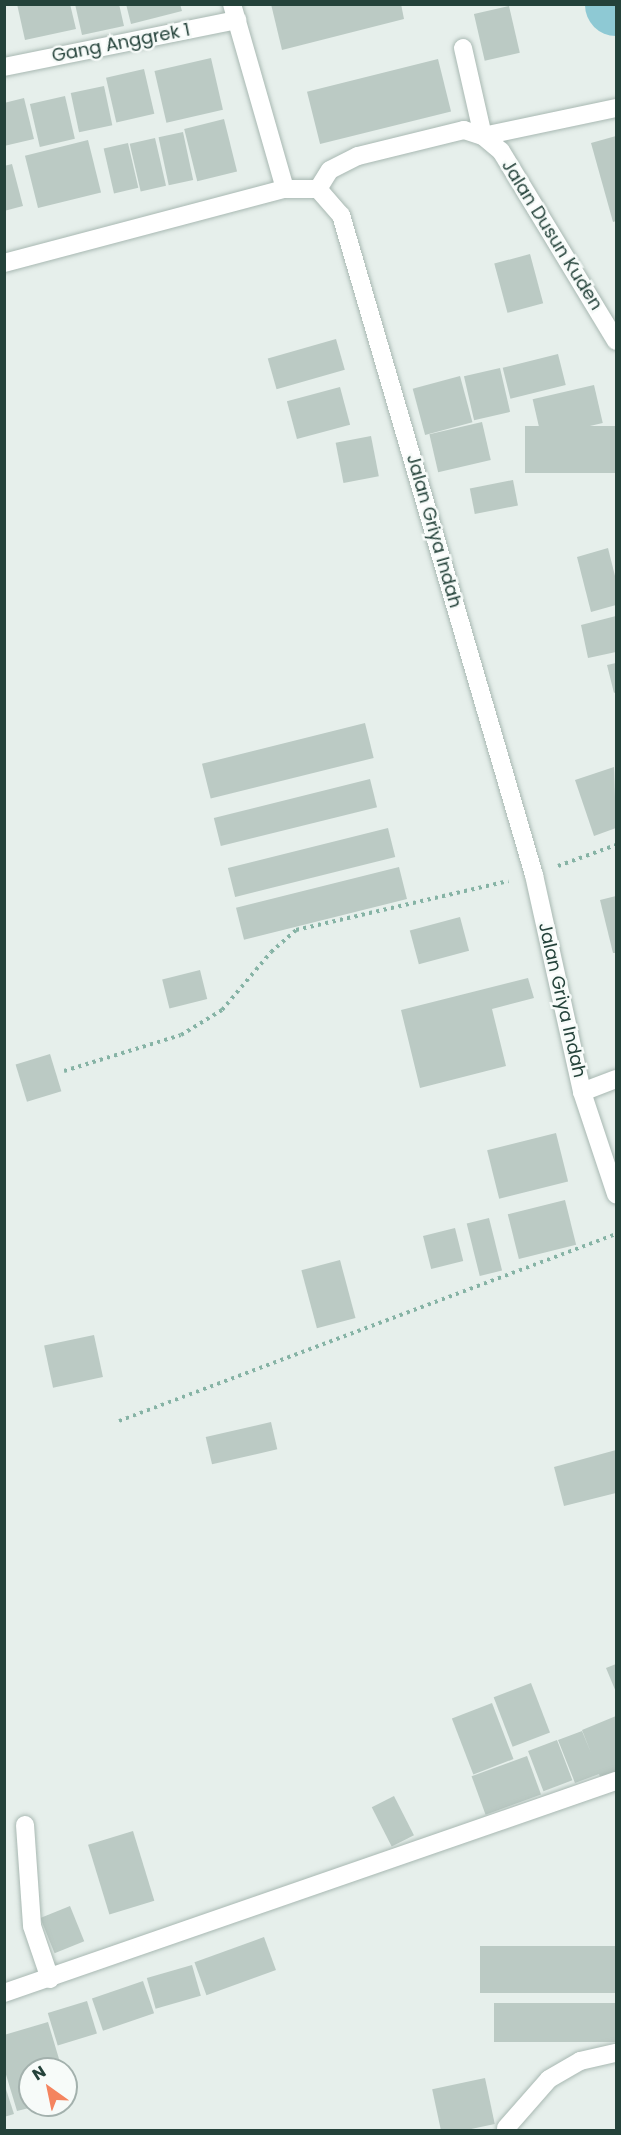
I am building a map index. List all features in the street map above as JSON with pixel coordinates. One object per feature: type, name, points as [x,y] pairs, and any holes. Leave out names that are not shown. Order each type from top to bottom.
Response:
[{"type":"street","name":"Gang Anggrek 1","points":[[4,67],[235,12]]},
{"type":"street","points":[[235,12],[285,189]]},
{"type":"street","points":[[463,48],[483,136]]},
{"type":"street","points":[[4,263],[285,189],[318,189],[330,170],[358,156],[464,130],[483,136],[616,108]]},
{"type":"street","name":"Jalan Dusun Kuden","points":[[483,136],[501,151],[615,336]]},
{"type":"street","name":"Jalan Griya Indah","points":[[318,189],[341,215],[534,875],[582,1092],[616,1194]]},
{"type":"street","points":[[582,1092],[616,1079]]},
{"type":"street","points":[[4,1993],[50,1979],[616,1781]]},
{"type":"street","points":[[25,1825],[32,1926],[50,1979]]},
{"type":"street","points":[[506,2128],[549,2079],[580,2061],[616,2054]]},
{"type":"path","points":[[64,1071],[181,1035],[222,1010],[271,952],[296,930],[534,875],[616,845]]},
{"type":"path","points":[[119,1421],[616,1234]]},
{"type":"building","points":[[17,4],[70,4],[76,29],[25,40]]},
{"type":"building","points":[[75,4],[119,4],[124,26],[82,35]]},
{"type":"building","points":[[126,4],[180,4],[182,11],[131,24]]},
{"type":"building","points":[[271,4],[401,4],[404,19],[282,50]]},
{"type":"building","points":[[509,6],[520,53],[485,61],[474,14]]},
{"type":"building","points":[[211,58],[223,110],[166,123],[154,71]]},
{"type":"building","points":[[438,59],[451,111],[320,144],[307,92]]},
{"type":"building","points":[[144,69],[154,114],[116,123],[106,78]]},
{"type":"building","points":[[104,86],[112,125],[79,132],[71,93]]},
{"type":"building","points":[[65,96],[75,139],[40,147],[30,104]]},
{"type":"building","points":[[24,98],[34,139],[4,146],[4,103]]},
{"type":"building","points":[[224,119],[237,171],[197,181],[184,129]]},
{"type":"building","points":[[183,132],[193,180],[169,185],[159,137]]},
{"type":"building","points":[[616,136],[616,221],[613,222],[591,143]]},
{"type":"building","points":[[155,138],[166,186],[141,192],[130,144]]},
{"type":"building","points":[[88,140],[101,192],[38,208],[25,156]]},
{"type":"building","points":[[128,143],[138,188],[114,193],[104,149]]},
{"type":"building","points":[[12,164],[23,206],[4,211],[4,166]]},
{"type":"building","points":[[530,254],[543,303],[507,313],[494,264]]},
{"type":"building","points":[[336,339],[345,370],[277,389],[268,359]]},
{"type":"building","points":[[558,354],[566,385],[510,399],[503,368]]},
{"type":"building","points":[[500,368],[510,412],[474,420],[464,376]]},
{"type":"building","points":[[460,376],[472,422],[425,435],[413,389]]},
{"type":"building","points":[[594,385],[603,423],[541,437],[533,399]]},
{"type":"building","points":[[340,387],[350,425],[297,439],[287,401]]},
{"type":"building","points":[[482,422],[491,460],[438,472],[429,434]]},
{"type":"building","points":[[525,426],[616,426],[616,473],[525,473]]},
{"type":"building","points":[[371,436],[379,476],[343,483],[336,443]]},
{"type":"building","points":[[513,480],[518,506],[475,514],[470,488]]},
{"type":"building","points":[[608,548],[616,580],[616,605],[591,612],[577,557]]},
{"type":"building","points":[[616,616],[616,652],[588,658],[581,625]]},
{"type":"building","points":[[616,663],[616,692],[614,693],[607,665]]},
{"type":"building","points":[[365,723],[374,758],[211,799],[202,764]]},
{"type":"building","points":[[614,767],[616,828],[594,836],[575,780]]},
{"type":"building","points":[[370,779],[377,807],[221,846],[214,818]]},
{"type":"building","points":[[388,828],[395,857],[235,897],[228,868]]},
{"type":"building","points":[[399,867],[407,899],[244,940],[236,908]]},
{"type":"building","points":[[616,896],[616,953],[613,953],[600,900]]},
{"type":"building","points":[[460,917],[469,951],[419,964],[410,930]]},
{"type":"building","points":[[200,970],[207,999],[169,1009],[162,979]]},
{"type":"building","points":[[528,978],[534,998],[492,1009],[506,1066],[420,1088],[401,1010]]},
{"type":"building","points":[[50,1054],[61,1091],[27,1102],[16,1065]]},
{"type":"building","points":[[556,1133],[568,1182],[499,1199],[487,1150]]},
{"type":"building","points":[[565,1200],[576,1245],[519,1259],[508,1214]]},
{"type":"building","points":[[489,1218],[502,1270],[480,1276],[467,1224]]},
{"type":"building","points":[[455,1228],[463,1261],[431,1269],[423,1236]]},
{"type":"building","points":[[340,1260],[356,1318],[317,1328],[301,1270]]},
{"type":"building","points":[[94,1335],[103,1377],[53,1388],[44,1346]]},
{"type":"building","points":[[271,1422],[277,1449],[212,1464],[206,1437]]},
{"type":"building","points":[[616,1450],[616,1493],[564,1506],[554,1467]]},
{"type":"building","points":[[616,1664],[616,1692],[606,1668]]},
{"type":"building","points":[[531,1683],[550,1732],[513,1747],[494,1697]]},
{"type":"building","points":[[492,1703],[514,1759],[473,1774],[452,1718]]},
{"type":"building","points":[[616,1716],[616,1773],[601,1779],[599,1774],[575,1783],[558,1740],[582,1731],[591,1753],[582,1730]]},
{"type":"building","points":[[557,1740],[572,1780],[543,1791],[528,1751]]},
{"type":"building","points":[[527,1756],[541,1795],[486,1815],[472,1776]]},
{"type":"building","points":[[394,1796],[414,1835],[392,1847],[372,1807]]},
{"type":"building","points":[[133,1831],[154,1901],[109,1915],[88,1845]]},
{"type":"building","points":[[70,1906],[84,1941],[55,1953],[40,1918]]},
{"type":"building","points":[[264,1937],[276,1970],[206,1995],[194,1962]]},
{"type":"building","points":[[480,1946],[616,1946],[616,1993],[480,1993]]},
{"type":"building","points":[[192,1965],[201,1996],[156,2009],[147,1978]]},
{"type":"building","points":[[143,1981],[154,2013],[103,2031],[92,1999]]},
{"type":"building","points":[[87,2001],[97,2034],[58,2046],[48,2013]]},
{"type":"building","points":[[494,2003],[616,2003],[616,2042],[494,2042]]},
{"type":"building","points":[[48,2022],[58,2057],[18,2057],[17,2111],[4,2068],[4,2035]]},
{"type":"building","points":[[485,2078],[495,2124],[466,2130],[441,2130],[432,2089]]},
{"type":"building","points":[[4,2083],[14,2114],[4,2117]]}]
